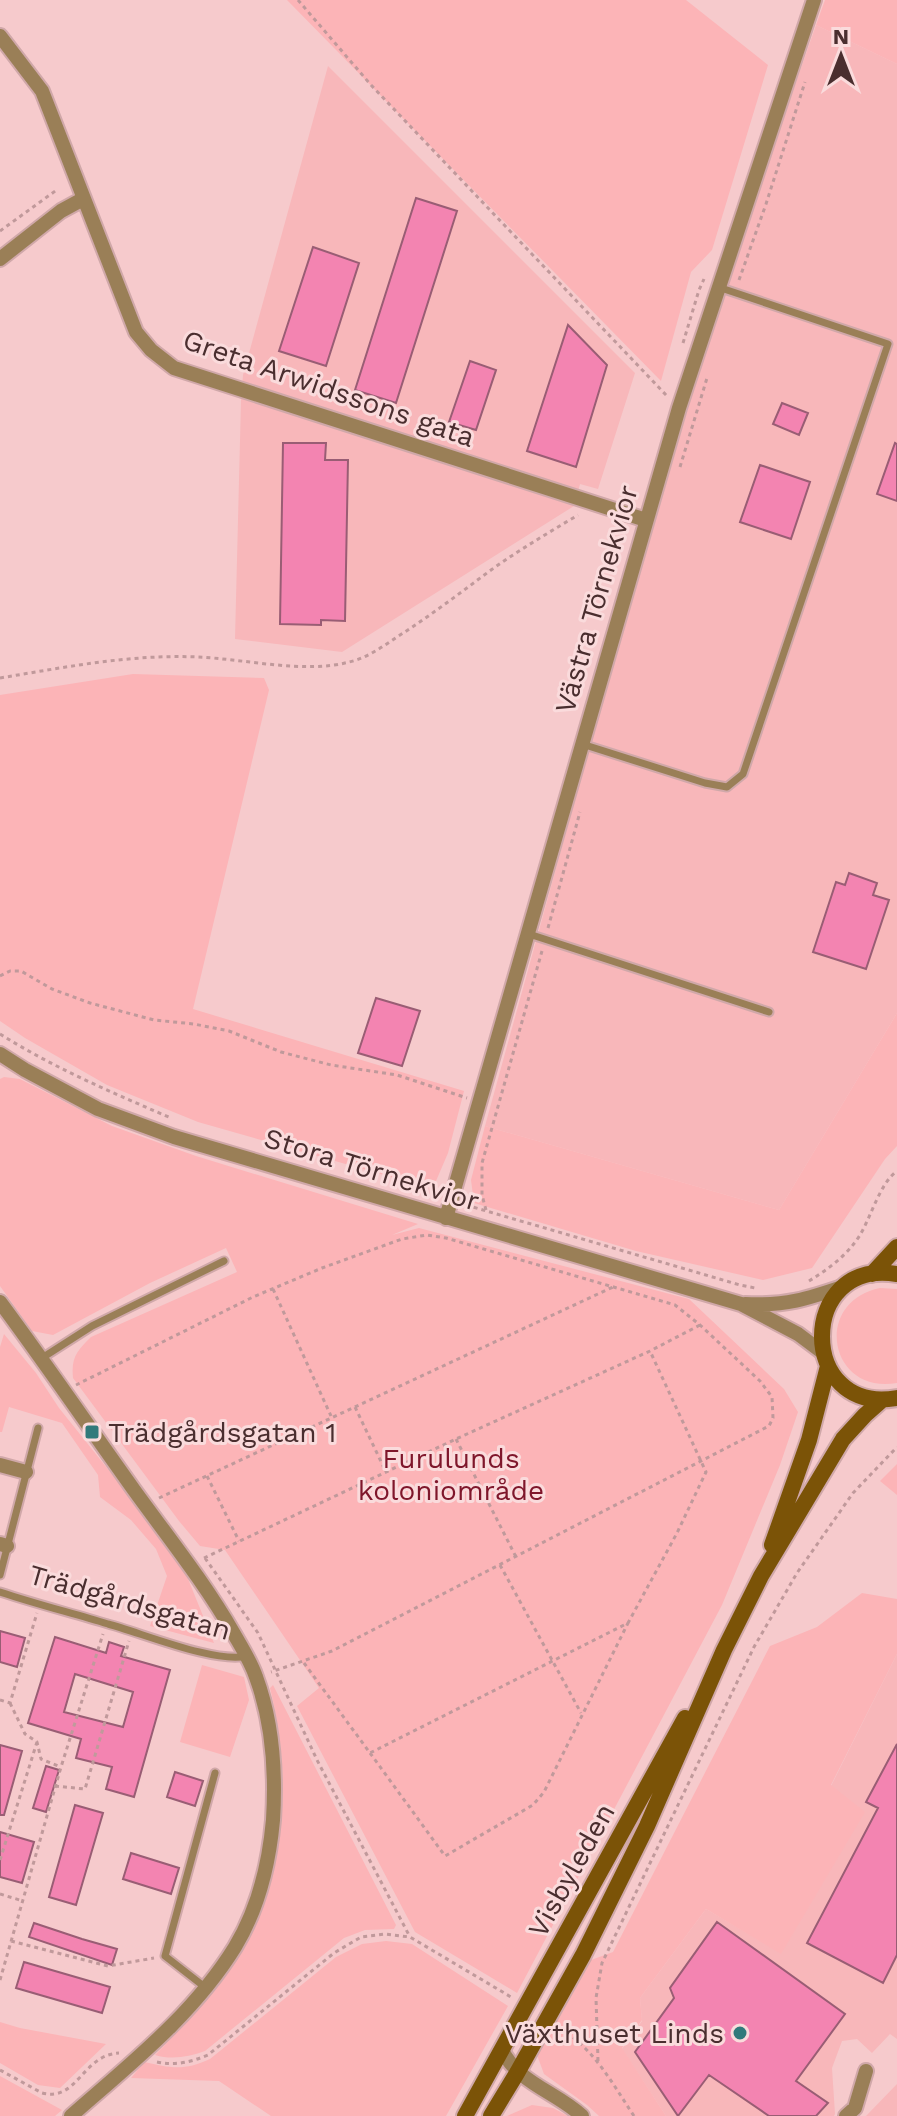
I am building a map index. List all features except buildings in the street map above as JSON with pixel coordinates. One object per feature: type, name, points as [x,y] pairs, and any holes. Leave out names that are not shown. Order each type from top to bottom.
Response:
[{"type":"main road","points":[[872,1274],[897,1247]]},
{"type":"main road","points":[[846,1285],[872,1274],[897,1274]]},
{"type":"main road","name":"Visbyleden","points":[[761,1576],[809,1440],[825,1359],[821,1337],[824,1315],[846,1285]]},
{"type":"main road","points":[[825,1359],[846,1388],[863,1396],[890,1399]]},
{"type":"main road","name":"Visbyleden","points":[[491,2116],[583,1955],[647,1826],[724,1650],[761,1576],[843,1439],[865,1415],[890,1399]]},
{"type":"main road","name":"Visbyleden","points":[[465,2116],[724,1650]]},
{"type":"street","name":"Västra Törnekvior","points":[[446,1218],[646,520],[718,287],[814,0]]},
{"type":"street","name":"Greta Arwidssons gata","points":[[2,41],[42,91],[136,332],[151,350],[174,368],[646,520]]},
{"type":"street","points":[[0,259],[61,211],[83,199]]},
{"type":"street","name":"Stora Törnekvior","points":[[0,1054],[98,1109],[174,1137],[741,1304]]},
{"type":"street","points":[[741,1304],[772,1306],[793,1303],[846,1285]]},
{"type":"street","name":"Trädgårdsgatan","points":[[0,1302],[216,1602],[256,1675],[272,1747],[274,1801],[269,1850],[251,1916],[237,1944],[206,1988],[170,2028],[71,2116]]},
{"type":"street","points":[[741,1304],[798,1334],[825,1359]]},
{"type":"street","points":[[0,1465],[26,1472]]},
{"type":"street","points":[[502,2050],[517,2073],[582,2116]]},
{"type":"street","points":[[846,2116],[855,2108],[866,2071]]},
{"type":"lane","points":[[718,287],[897,347]]},
{"type":"lane","points":[[582,744],[705,783],[727,787],[743,774],[888,344]]},
{"type":"lane","points":[[529,934],[769,1012]]},
{"type":"lane","points":[[40,1360],[92,1326],[224,1261]]},
{"type":"lane","points":[[0,1575],[3,1545],[38,1428]]},
{"type":"lane","name":"Trädgårdsgatan","points":[[0,1592],[226,1658],[247,1656]]},
{"type":"lane","points":[[206,1988],[165,1956],[215,1773]]},
{"type":"path","points":[[298,0],[371,85],[667,396]]},
{"type":"path","points":[[734,293],[757,233],[807,74]]},
{"type":"path","points":[[0,231],[58,189]]},
{"type":"path","points":[[680,465],[708,375]]},
{"type":"path","points":[[0,678],[95,662],[157,656],[310,666],[351,662],[400,635],[514,554],[596,504]]},
{"type":"path","points":[[486,1210],[482,1195],[482,1163],[582,807]]},
{"type":"path","points":[[0,976],[10,971],[21,971],[52,989],[90,1003],[154,1020],[229,1031],[281,1052],[331,1065],[397,1075],[481,1102]]},
{"type":"path","points":[[65,1393],[86,1379],[273,1289],[377,1247],[427,1235],[675,1305],[760,1381],[772,1397],[773,1418],[769,1426],[332,1651],[256,1675]]},
{"type":"path","points":[[145,1505],[614,1287]]},
{"type":"path","points":[[273,1289],[331,1418]]},
{"type":"path","points":[[410,1937],[317,1760],[258,1633],[205,1558],[700,1325]]},
{"type":"path","points":[[303,1661],[445,1856],[533,1805],[544,1792],[706,1472],[650,1351]]},
{"type":"path","points":[[355,1407],[386,1473]]},
{"type":"path","points":[[456,1439],[516,1557]]},
{"type":"path","points":[[598,2061],[596,1998],[602,1963],[754,1647],[797,1573],[853,1493],[897,1447]]},
{"type":"path","points":[[207,1476],[239,1542]]},
{"type":"path","points":[[500,1565],[582,1715]]},
{"type":"path","points":[[40,1606],[10,1703],[25,1734],[37,1742],[41,1759],[61,1767]]},
{"type":"path","points":[[0,1980],[55,1786],[106,1623]]},
{"type":"path","points":[[370,1753],[628,1623]]},
{"type":"path","points":[[55,1786],[85,1789],[132,1631]]},
{"type":"path","points":[[0,1700],[10,1703]]},
{"type":"path","points":[[0,1860],[37,1742]]},
{"type":"path","points":[[0,1894],[23,1901]]},
{"type":"path","points":[[0,2070],[50,2095],[64,2093],[101,2057],[117,2053],[167,2064],[191,2062],[208,2055],[334,1953],[361,1937],[385,1934],[410,1937],[518,2001]]},
{"type":"path","points":[[11,1941],[108,1966],[165,1956]]},
{"type":"path","points":[[557,2026],[577,2039],[598,2061],[634,2116]]},
{"type":"shaded area","points":[[816,25],[897,64],[897,1013],[779,1210],[485,1126],[595,727],[717,309]]},
{"type":"shaded area","points":[[328,66],[635,373],[598,489],[580,484],[574,506],[342,652],[235,639],[243,375]]},
{"type":"shaded area","points":[[897,1654],[897,2039],[890,2034],[872,2053],[857,2039],[842,2041],[832,2068],[834,2116],[666,2116],[622,2049],[642,2021],[640,1998],[706,1909],[781,1953],[864,1812],[831,1786]]},
{"type":"shaded area","points":[[897,2084],[897,2116],[866,2116]]},
{"type":"green space","points":[[287,0],[686,0],[768,65],[712,250],[691,272],[661,381]]},
{"type":"green space","points":[[825,0],[897,0],[897,64],[816,25]]},
{"type":"green space","points":[[133,674],[264,678],[269,690],[193,1009],[464,1091],[448,1153],[436,1181],[423,1186],[198,1122],[107,1085],[0,1021],[0,695]]},
{"type":"green space","points":[[897,1013],[897,1146],[885,1159],[812,1268],[763,1280],[636,1251],[474,1203],[471,1180],[485,1126],[779,1210]]},
{"type":"green space","name":"Furulunds koloniområde","points":[[0,1079],[20,1079],[112,1126],[196,1156],[418,1224],[392,1235],[419,1228],[689,1299],[784,1389],[798,1412],[780,1465],[722,1605],[517,1993],[415,1932],[297,1706],[319,1688],[225,1550],[200,1546],[73,1378],[76,1355],[91,1337],[237,1272],[226,1248],[150,1283],[53,1335],[32,1331],[0,1286]]},
{"type":"green space","points":[[880,1288],[897,1289],[897,1383],[874,1383],[856,1375],[844,1362],[838,1345],[838,1327],[844,1310],[858,1297]]},
{"type":"green space","points":[[4,1334],[180,1559],[214,1643],[150,1626],[167,1576],[156,1549],[131,1520],[100,1497],[98,1475],[62,1423],[9,1407],[0,1432],[0,1347]]},
{"type":"green space","points":[[897,1464],[897,1495],[880,1481]]},
{"type":"green space","points":[[862,1593],[897,1599],[897,1654],[831,1785],[865,1812],[781,1954],[706,1909],[640,1998],[642,2020],[622,2048],[666,2116],[599,2116],[544,2074],[537,2055],[591,1960],[613,1952],[770,1646],[817,1627]]},
{"type":"green space","points":[[202,1665],[244,1677],[249,1700],[230,1757],[180,1742]]},
{"type":"green space","points":[[273,1685],[396,1925],[394,1929],[365,1930],[344,1938],[205,2051],[180,2057],[155,2055],[223,1978],[249,1934],[264,1900],[274,1866],[283,1796],[282,1760],[270,1688]]},
{"type":"green space","points":[[386,1941],[412,1944],[508,2006],[446,2116],[271,2116],[219,2081],[131,2078],[144,2062],[177,2067],[210,2059],[336,1957],[362,1944]]},
{"type":"green space","points":[[0,2022],[106,2044],[60,2088],[38,2085],[0,2063]]},
{"type":"green space","points":[[0,2076],[62,2110],[55,2116],[0,2116]]},
{"type":"green space","points":[[532,2105],[553,2108],[568,2116],[507,2116]]},
{"type":"place","name":"Trädgårdsgatan 1","points":[[92,1432]]},
{"type":"place","name":"Växthuset Linds","points":[[740,2033]]}]
